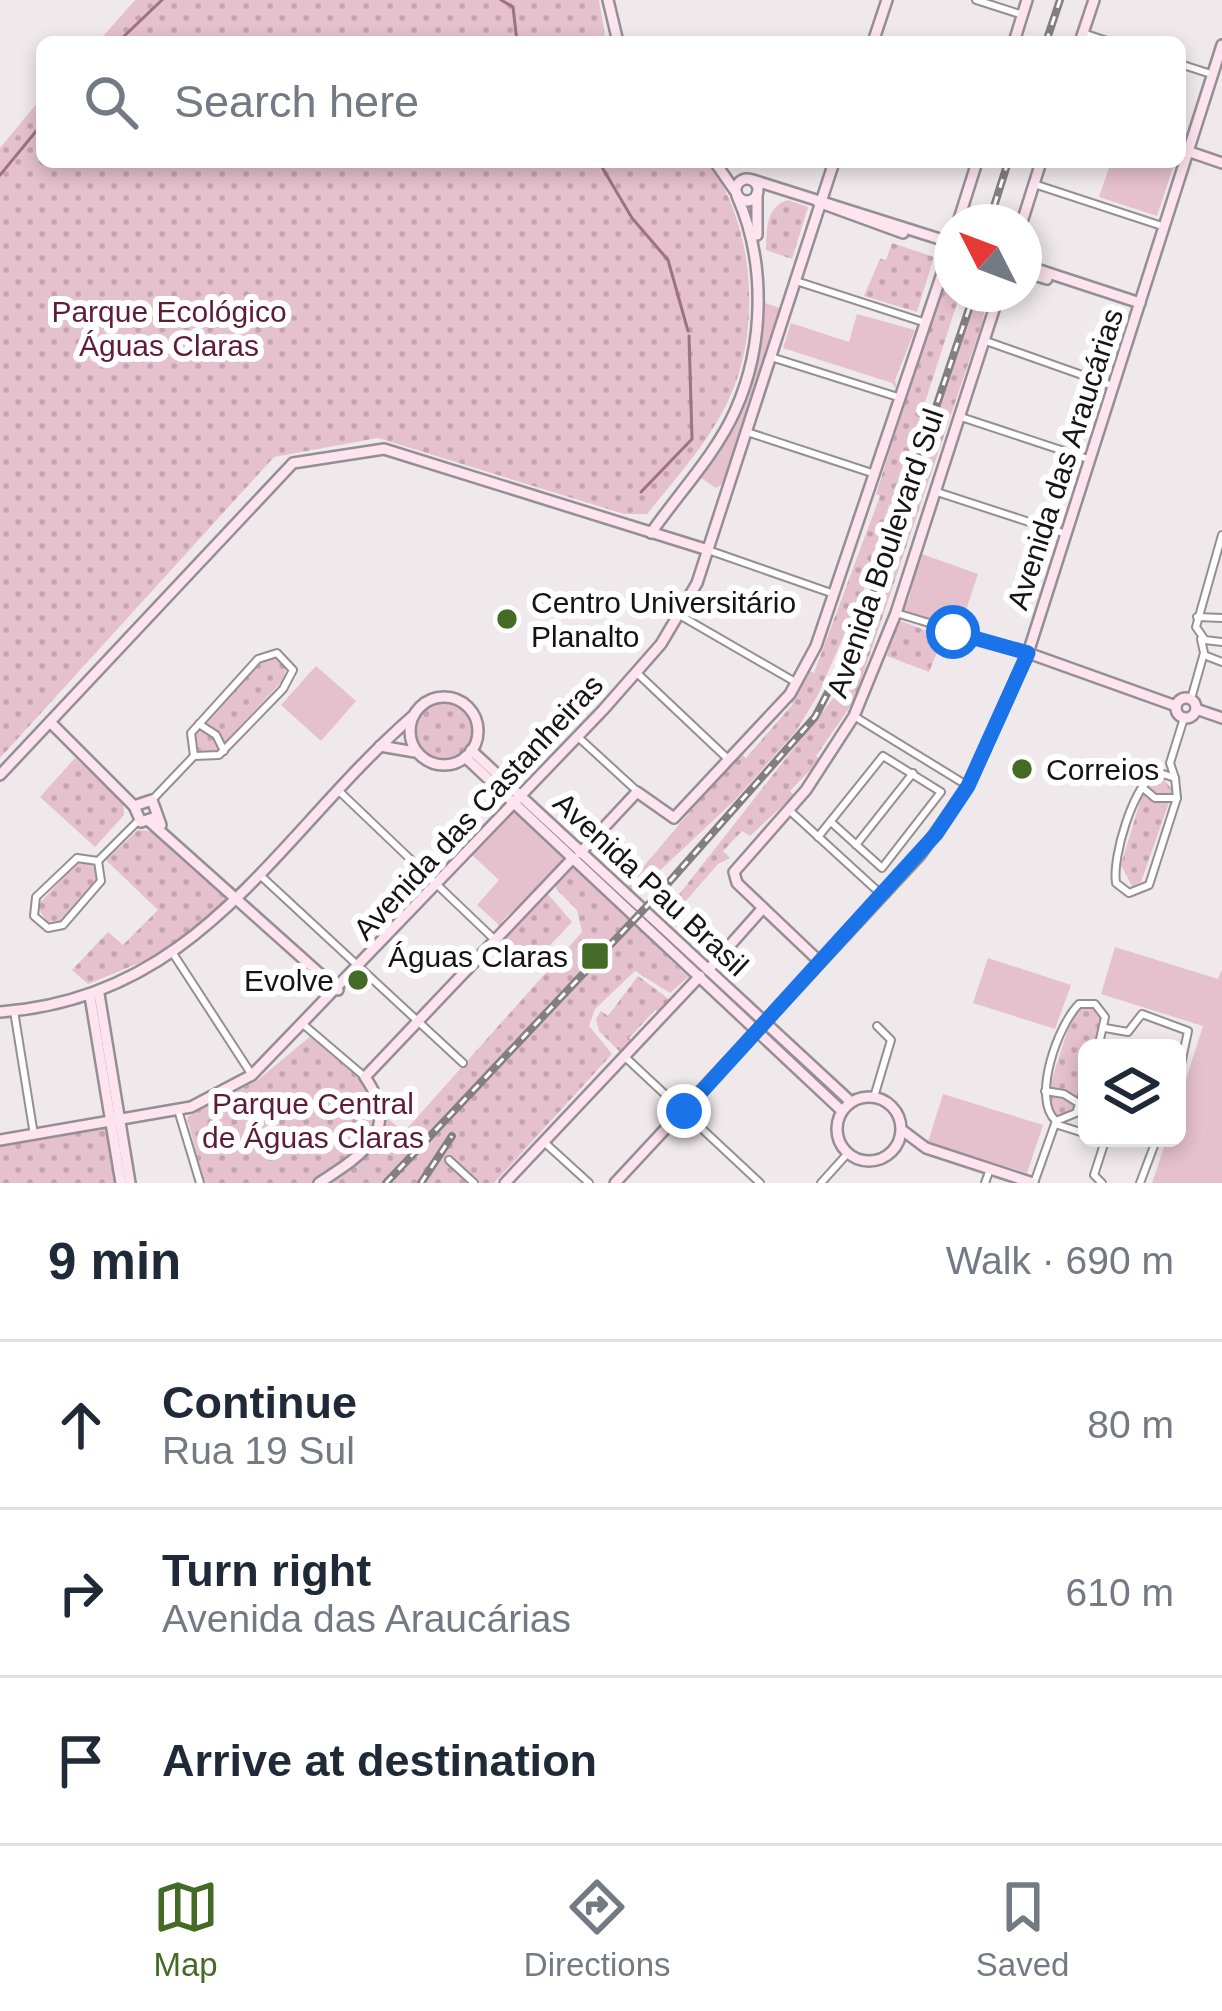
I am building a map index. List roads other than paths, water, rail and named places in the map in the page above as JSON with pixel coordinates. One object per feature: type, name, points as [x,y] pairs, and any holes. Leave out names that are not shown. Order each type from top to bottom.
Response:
[{"type":"street","points":[[608,0],[617,36]]},
{"type":"street","points":[[875,36],[887,0]]},
{"type":"street","points":[[976,0],[1023,16]]},
{"type":"street","points":[[1016,36],[1028,0]]},
{"type":"street","points":[[1083,36],[1094,0]]},
{"type":"street","name":"Avenida das Araucárias","points":[[1186,145],[1222,45]]},
{"type":"street","points":[[1186,66],[1212,75]]},
{"type":"street","points":[[1186,151],[1222,163]]},
{"type":"street","points":[[720,168],[736,193],[756,247]]},
{"type":"street","points":[[728,168],[934,241]]},
{"type":"street","name":"Avenida das Castanheiras","points":[[0,1140],[178,1110],[251,1075],[338,990],[637,673],[681,616],[708,550],[832,168]]},
{"type":"street","points":[[963,204],[972,168]]},
{"type":"street","points":[[1028,204],[1039,168]]},
{"type":"street","name":"Avenida das Araucárias","points":[[615,1183],[920,855],[968,786],[1028,653],[1179,168]]},
{"type":"street","points":[[736,193],[750,179]]},
{"type":"street","points":[[651,533],[727,427],[741,396],[758,301],[758,193],[750,179]]},
{"type":"street","points":[[1034,184],[1162,226]]},
{"type":"street","points":[[736,193],[750,201],[758,193],[782,187]]},
{"type":"street","points":[[1042,274],[1139,305]]},
{"type":"street","points":[[796,281],[926,323]]},
{"type":"street","points":[[578,737],[669,817],[680,814],[797,683],[837,596],[934,296]]},
{"type":"street","name":"Avenida Boulevard Sul","points":[[763,908],[737,883],[737,866],[789,810],[854,716],[896,613],[992,312]]},
{"type":"street","points":[[983,340],[1113,386]]},
{"type":"street","points":[[771,357],[901,398]]},
{"type":"street","points":[[959,416],[1088,459]]},
{"type":"street","points":[[748,432],[876,475]]},
{"type":"street","points":[[0,775],[293,463],[384,449],[708,550],[837,596]]},
{"type":"street","points":[[934,491],[1066,534]]},
{"type":"street","points":[[1170,764],[1142,787],[1114,875],[1126,892],[1149,885],[1177,798],[1170,764],[1184,718],[1194,704],[1204,654],[1197,617],[1222,535]]},
{"type":"street","points":[[896,613],[1028,653],[1176,706],[1194,704],[1222,718]]},
{"type":"street","points":[[681,616],[797,683]]},
{"type":"street","points":[[1197,617],[1222,618]]},
{"type":"street","points":[[1200,635],[1219,642]]},
{"type":"street","points":[[1204,654],[1219,642]]},
{"type":"street","points":[[277,652],[291,662],[289,682],[224,751],[208,759],[194,756],[189,738],[264,654],[277,652]]},
{"type":"street","points":[[1204,654],[1222,662]]},
{"type":"street","points":[[637,673],[729,760]]},
{"type":"street","points":[[0,1012],[95,995],[174,955],[241,898],[380,746],[435,699],[462,702],[478,729],[468,753],[447,765],[380,746]]},
{"type":"street","points":[[1176,706],[1184,718]]},
{"type":"street","points":[[414,715],[410,728],[417,753]]},
{"type":"street","points":[[854,716],[968,786]]},
{"type":"street","points":[[50,722],[338,990]]},
{"type":"street","points":[[199,724],[216,735],[224,751]]},
{"type":"street","name":"Avenida Pau Brasil","points":[[468,753],[847,1107]]},
{"type":"street","points":[[98,861],[194,756]]},
{"type":"street","points":[[822,840],[884,756],[941,793],[885,866],[834,825]]},
{"type":"street","points":[[1157,772],[1174,778]]},
{"type":"street","points":[[856,845],[913,773]]},
{"type":"street","points":[[1142,787],[1155,798],[1177,798]]},
{"type":"street","points":[[339,791],[496,941]]},
{"type":"street","points":[[365,1077],[637,792]]},
{"type":"street","points":[[789,810],[882,895]]},
{"type":"street","points":[[77,858],[98,861],[101,881],[63,926],[49,928],[39,923],[32,908],[36,897],[58,872],[77,858]]},
{"type":"street","points":[[261,876],[464,1063]]},
{"type":"street","points":[[505,1183],[763,908],[820,962]]},
{"type":"street","points":[[174,955],[251,1075]]},
{"type":"street","points":[[95,995],[126,1183]]},
{"type":"street","points":[[1078,1131],[1056,1123],[1046,1110],[1045,1091],[1075,1007],[1095,1004],[1105,1017],[1101,1039]]},
{"type":"street","points":[[14,1011],[34,1135]]},
{"type":"street","points":[[1105,1028],[1128,1032],[1142,1014],[1188,1031],[1186,1040]]},
{"type":"street","points":[[304,1025],[365,1077],[381,1104],[382,1124],[369,1143],[319,1183]]},
{"type":"street","points":[[874,1097],[891,1036],[878,1026]]},
{"type":"street","points":[[625,1056],[760,1183]]},
{"type":"street","points":[[1045,1091],[1078,1103]]},
{"type":"street","points":[[926,1148],[892,1152],[872,1161],[848,1154],[837,1130],[847,1107],[874,1097],[894,1108],[902,1130],[926,1148],[1034,1183],[1056,1123]]},
{"type":"street","points":[[1056,1123],[1071,1118],[1078,1107]]},
{"type":"street","points":[[178,1110],[200,1183]]},
{"type":"street","points":[[892,1152],[902,1130]]},
{"type":"street","points":[[544,1142],[589,1183]]},
{"type":"street","points":[[1102,1183],[1094,1175],[1103,1147]]},
{"type":"street","points":[[1140,1183],[1154,1147]]},
{"type":"street","points":[[821,1183],[848,1154]]},
{"type":"street","points":[[449,1160],[474,1183]]},
{"type":"street","points":[[985,1183],[990,1169]]},
{"type":"waterway","points":[[124,36],[162,0]]},
{"type":"waterway","points":[[501,0],[513,7],[516,36]]},
{"type":"waterway","points":[[0,175],[36,131]]},
{"type":"waterway","points":[[603,168],[632,218],[668,260],[688,331]]},
{"type":"waterway","points":[[641,492],[692,439],[689,336]]},
{"type":"railway","points":[[1048,36],[1060,0]]},
{"type":"railway","points":[[995,204],[1006,168]]},
{"type":"railway","points":[[386,1183],[663,889],[815,717],[862,627],[968,312]]},
{"type":"railway","points":[[421,1183],[452,1136]]},
{"type":"place","name":"Centro Universitário Planalto","points":[[507,619]]},
{"type":"place","name":"Correios","points":[[1022,769]]},
{"type":"place","name":"Águas Claras","points":[[595,956]]},
{"type":"place","name":"Evolve","points":[[358,980]]},
{"type":"park label","name":"Parque Ecológico Águas Claras","points":[[169,328]]},
{"type":"park label","name":"Parque Central de Águas Claras","points":[[313,1120]]}]
